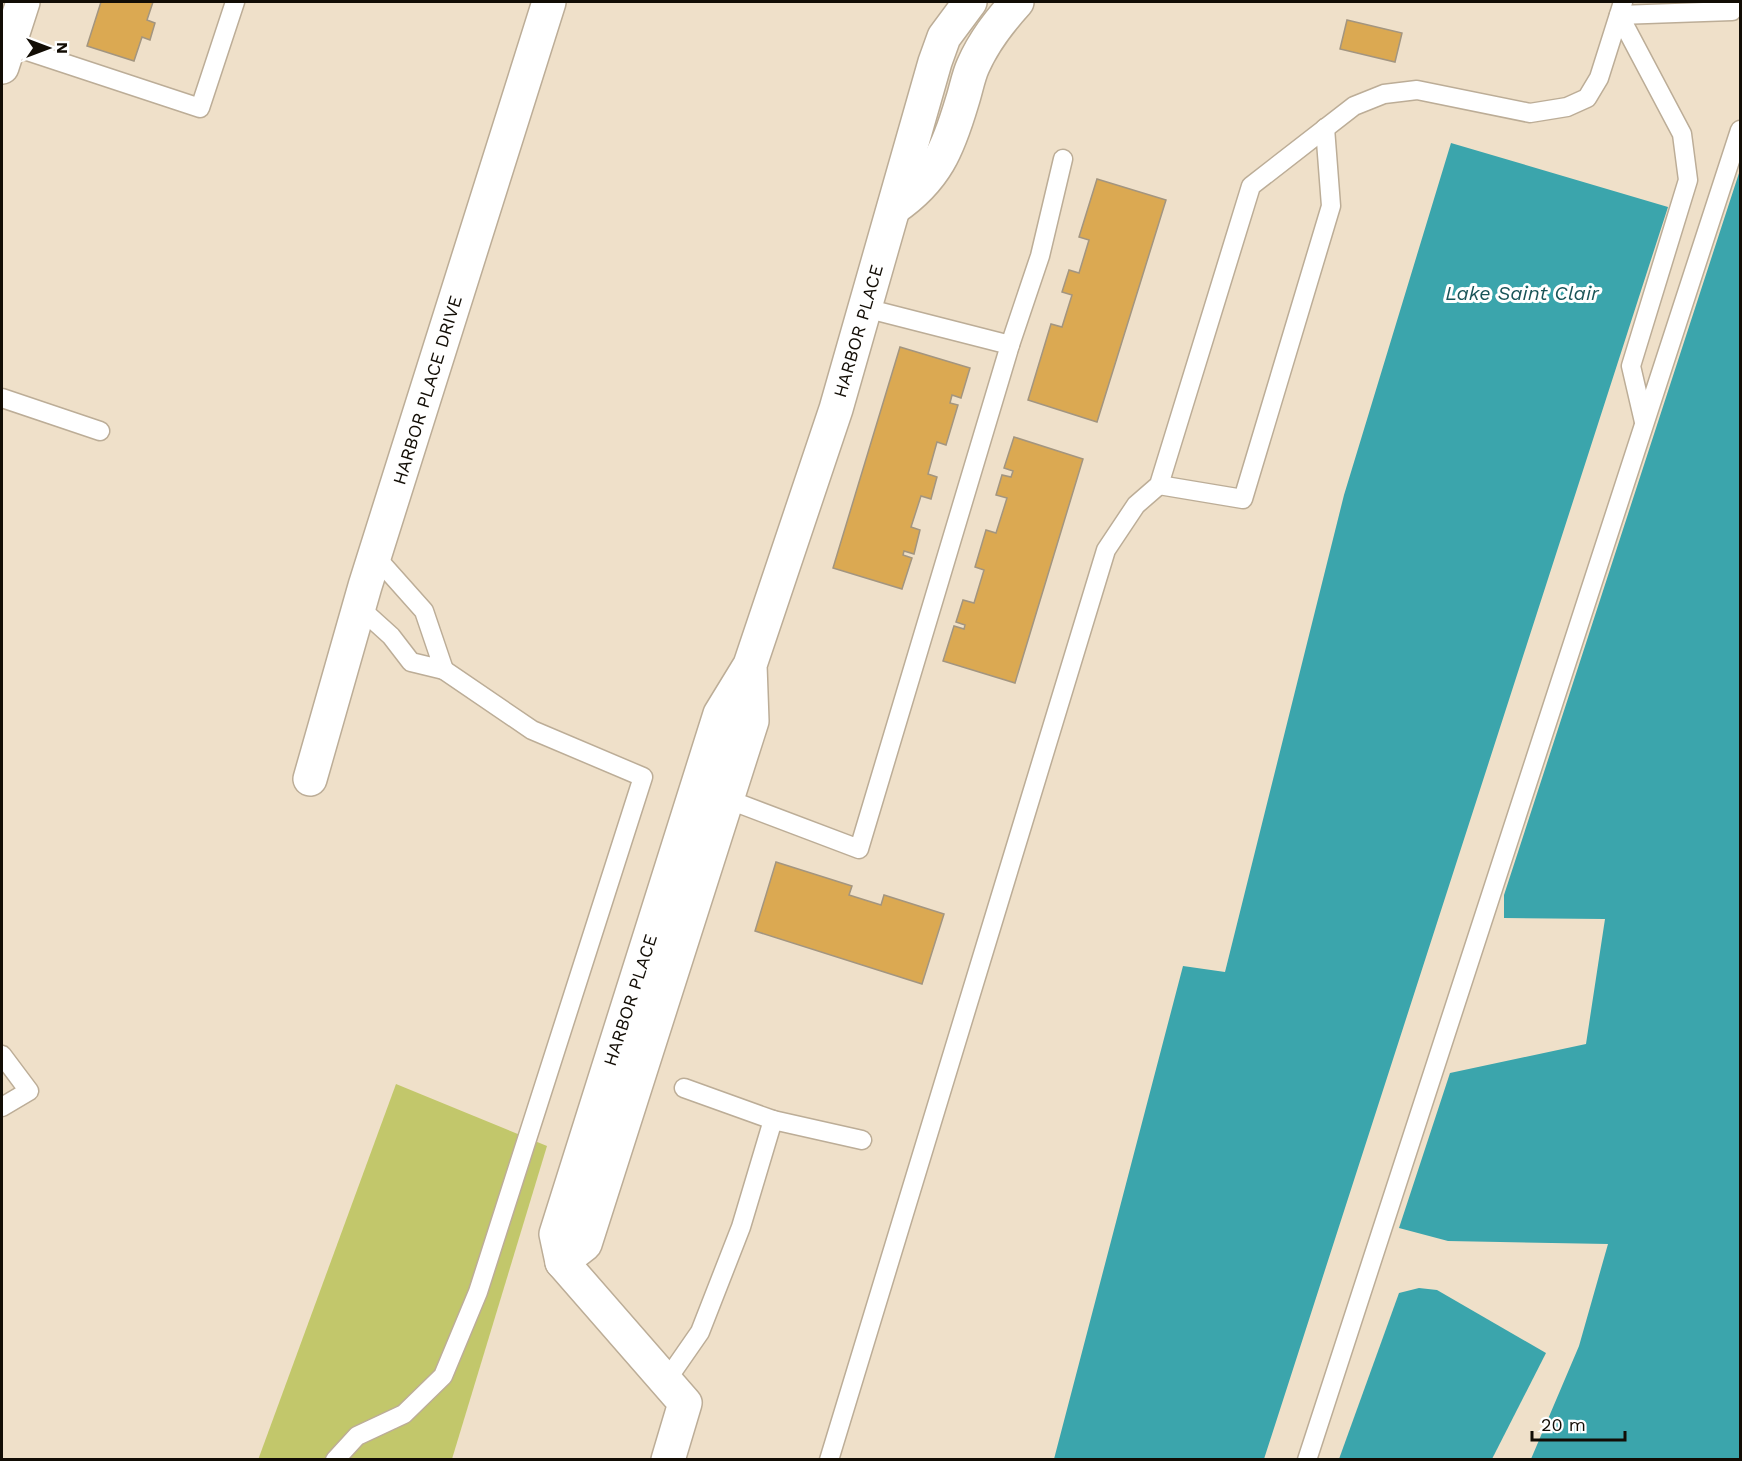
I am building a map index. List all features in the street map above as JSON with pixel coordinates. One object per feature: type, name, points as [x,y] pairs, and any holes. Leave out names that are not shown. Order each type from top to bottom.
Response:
[{"type":"street","points":[[5,56],[23,2]]},
{"type":"street","name":"HARBOR PLACE DRIVE","points":[[310,779],[375,556],[549,2]]},
{"type":"street","points":[[894,208],[911,196],[939,164],[982,47],[997,22],[1017,2]]},
{"type":"street","points":[[894,208],[891,172],[894,147],[910,92],[930,37],[964,8]]},
{"type":"street","name":"HARBOR PLACE","points":[[668,1460],[686,1403],[562,1262],[585,1244],[602,1139],[672,866],[720,714],[750,665],[836,409],[894,208],[918,115],[944,37],[964,8]]},
{"type":"street","points":[[918,115],[954,125]]},
{"type":"street","name":"HARBOR PLACE","points":[[602,1139],[702,877],[752,721],[750,665]]},
{"type":"street","points":[[672,866],[702,877]]},
{"type":"lane","points":[[5,56],[200,108],[235,2]]},
{"type":"lane","points":[[1621,8],[1732,11],[1735,2]]},
{"type":"lane","points":[[829,1460],[1106,550],[1136,504],[1159,485],[1251,186],[1354,106],[1384,94],[1417,90],[1530,113],[1567,107],[1587,99],[1599,78],[1621,8]]},
{"type":"lane","points":[[1621,8],[1682,134],[1688,180],[1631,366],[1645,424]]},
{"type":"lane","points":[[1159,485],[1243,499],[1331,207],[1325,128]]},
{"type":"lane","points":[[1307,1460],[1740,130]]},
{"type":"lane","points":[[727,800],[859,849],[1010,345],[1040,256],[1063,159]]},
{"type":"lane","points":[[865,308],[1010,345]]},
{"type":"lane","points":[[2,398],[100,431]]},
{"type":"lane","points":[[375,556],[424,611],[444,670]]},
{"type":"lane","points":[[335,1460],[357,1436],[404,1414],[443,1376],[478,1292],[643,777],[532,730],[444,670],[411,662],[391,636],[360,608]]},
{"type":"lane","points":[[2,1055],[29,1091],[2,1107]]},
{"type":"lane","points":[[684,1088],[772,1120],[862,1140]]},
{"type":"lane","points":[[666,1381],[700,1332],[741,1227],[772,1120]]},
{"type":"green space","points":[[396,1084],[547,1146],[452,1459],[258,1460]]},
{"type":"water","name":"Lake Saint Clair","points":[[1451,143],[1668,207],[1264,1459],[1054,1459],[1183,966],[1225,972],[1344,495]]},
{"type":"water","points":[[1740,170],[1740,1459],[1531,1459],[1579,1346],[1608,1244],[1448,1241],[1399,1228],[1450,1073],[1586,1044],[1605,919],[1504,918],[1504,895]]},
{"type":"water","points":[[1419,1288],[1437,1290],[1546,1353],[1492,1459],[1339,1459],[1399,1293]]},
{"type":"building","points":[[101,2],[153,2],[147,20],[155,23],[150,40],[142,37],[134,61],[87,46]]},
{"type":"building","points":[[1347,20],[1402,33],[1395,62],[1340,49]]},
{"type":"building","points":[[1097,179],[1166,200],[1097,422],[1028,400],[1051,324],[1062,327],[1072,295],[1062,292],[1069,270],[1079,273],[1089,240],[1079,237]]},
{"type":"building","points":[[900,347],[970,368],[961,398],[952,395],[950,403],[958,405],[946,445],[937,442],[928,474],[937,477],[931,499],[921,496],[911,527],[920,530],[914,554],[904,551],[903,555],[912,558],[902,589],[833,568]]},
{"type":"building","points":[[1014,437],[1083,459],[1015,683],[943,661],[954,626],[964,629],[965,625],[956,622],[963,600],[974,603],[984,570],[975,567],[986,530],[996,533],[1007,498],[996,495],[1002,475],[1011,477],[1013,471],[1004,468]]},
{"type":"building","points":[[776,862],[852,886],[849,895],[881,905],[884,895],[944,914],[922,984],[755,931]]}]
